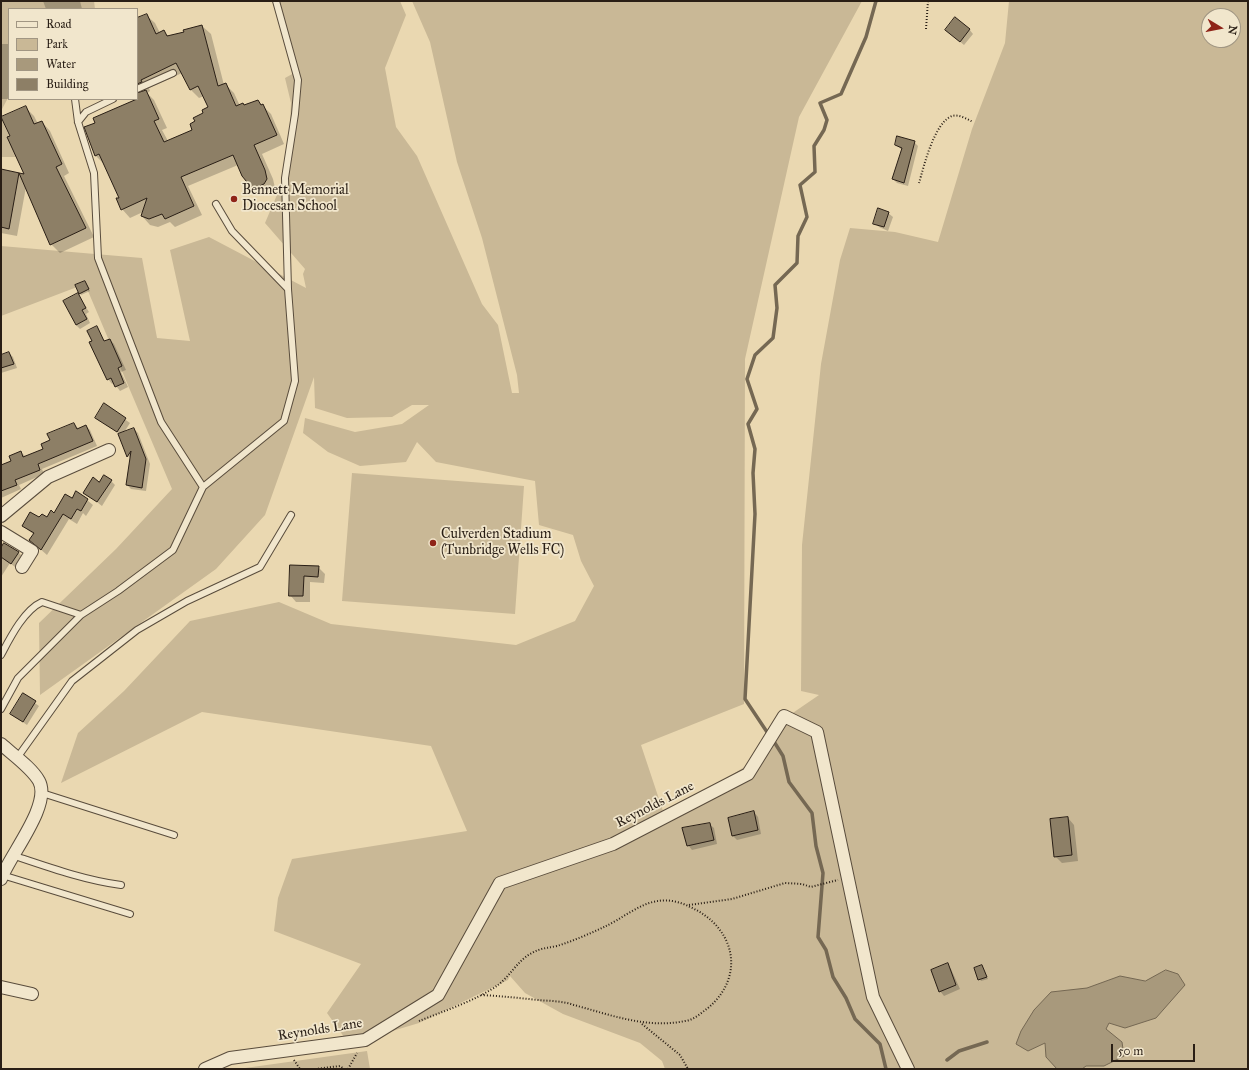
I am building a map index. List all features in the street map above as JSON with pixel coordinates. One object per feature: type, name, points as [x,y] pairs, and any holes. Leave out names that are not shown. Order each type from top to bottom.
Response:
[{"type":"street","points":[[1,516],[48,476],[109,450]]},
{"type":"street","points":[[1,532],[32,551],[22,567]]},
{"type":"street","name":"Reynolds Lane","points":[[205,1069],[230,1058],[365,1040],[438,995],[500,883],[613,844],[748,774],[784,716],[817,732],[873,997],[908,1069]]},
{"type":"street","points":[[1,744],[39,781],[42,793],[34,818],[12,855],[2,877]]},
{"type":"street","points":[[1,987],[32,994]]},
{"type":"lane","points":[[1,709],[18,678],[81,615],[118,591],[173,550],[203,487],[284,421],[295,381],[288,289],[284,178],[295,114],[298,80],[276,1]]},
{"type":"lane","points":[[138,89],[173,73]]},
{"type":"lane","points":[[75,100],[78,122],[94,173],[98,258],[161,422],[203,487]]},
{"type":"lane","points":[[78,122],[86,112],[111,100]]},
{"type":"lane","points":[[216,204],[232,231],[288,289]]},
{"type":"lane","points":[[17,758],[72,681],[136,630],[187,601],[260,567],[291,515]]},
{"type":"lane","points":[[1,655],[14,630],[37,604],[42,602],[81,615]]},
{"type":"lane","points":[[42,793],[174,835]]},
{"type":"lane","points":[[12,855],[64,872],[102,882],[121,885]]},
{"type":"lane","points":[[2,877],[130,914]]},
{"type":"path","points":[[926,29],[928,1]]},
{"type":"path","points":[[919,183],[934,139],[944,122],[953,116],[964,117],[973,122]]},
{"type":"path","points":[[688,906],[732,899],[785,883],[817,887],[827,884]]},
{"type":"path","points":[[657,900],[673,901],[688,906],[706,915],[714,922],[726,937],[731,950],[731,971],[727,986],[718,999],[699,1016],[688,1021],[641,1023],[593,1012],[574,1005],[553,1001],[482,995],[499,985],[522,960],[537,950],[556,946],[606,927],[657,900]]},
{"type":"path","points":[[641,1023],[680,1055],[688,1069]]},
{"type":"path","points":[[315,1069],[340,1066],[344,1069]]},
{"type":"green space","points":[[1,1],[94,1],[95,8],[8,8],[8,98],[1,111]]},
{"type":"green space","points":[[275,1],[400,1],[406,15],[385,68],[396,127],[417,156],[482,304],[498,325],[512,393],[519,393],[517,375],[482,238],[457,162],[430,42],[412,1],[862,1],[799,117],[745,359],[744,704],[641,745],[665,817],[757,759],[781,721],[819,695],[801,691],[802,545],[821,364],[840,260],[850,228],[895,232],[938,242],[972,129],[1005,43],[1009,1],[1248,1],[1248,1069],[665,1069],[662,1061],[640,1043],[563,1014],[525,993],[510,976],[508,980],[419,1023],[349,1044],[327,1013],[361,964],[274,931],[278,898],[292,859],[467,831],[431,746],[202,712],[61,783],[78,733],[124,691],[190,621],[279,602],[331,624],[516,645],[575,621],[594,586],[581,561],[573,535],[539,525],[535,481],[436,462],[417,442],[406,462],[360,466],[328,452],[303,433],[305,418],[355,432],[402,424],[429,405],[412,405],[392,417],[347,418],[315,408],[314,377],[265,515],[216,569],[40,695],[39,623],[116,549],[172,489],[85,284],[1,316],[1,246],[142,258],[157,338],[190,341],[170,250],[209,237],[306,288],[303,274],[305,269],[265,223],[288,169],[291,103],[285,78],[296,72]]},
{"type":"green space","points":[[1,117],[18,157],[1,157]]},
{"type":"green space","name":"Culverden Stadium (Tunbridge Wells FC)","points":[[352,473],[524,486],[515,614],[342,601]]},
{"type":"green space","points":[[367,1051],[370,1069],[238,1069]]},
{"type":"water","points":[[1166,970],[1178,974],[1185,985],[1156,1018],[1125,1028],[1109,1023],[1106,1029],[1122,1042],[1124,1056],[1104,1066],[1086,1066],[1082,1069],[1057,1069],[1046,1057],[1045,1043],[1028,1051],[1016,1044],[1021,1031],[1034,1010],[1051,992],[1087,988],[1120,976],[1145,981]]},
{"type":"building","points":[[147,14],[156,34],[164,30],[167,36],[184,32],[183,30],[202,25],[218,86],[226,83],[236,106],[258,100],[261,105],[263,104],[277,135],[254,145],[265,170],[267,179],[264,184],[257,187],[251,187],[242,176],[233,155],[181,177],[194,206],[165,219],[162,214],[149,219],[141,216],[147,198],[121,210],[116,198],[119,198],[99,154],[95,156],[84,127],[95,123],[93,118],[135,100],[138,100],[138,93],[146,90],[159,119],[154,121],[164,142],[192,130],[190,124],[195,121],[193,118],[203,113],[202,110],[208,107],[198,86],[190,90],[176,63],[141,80],[142,82],[138,84],[138,18]]},
{"type":"building","points":[[955,17],[970,29],[960,42],[945,30]]},
{"type":"building","points":[[26,106],[34,124],[42,121],[62,164],[56,167],[86,228],[50,245],[19,173],[9,229],[1,227],[1,169],[24,174],[7,137],[10,136],[1,117]]},
{"type":"building","points":[[897,136],[915,141],[904,183],[892,179],[902,148],[895,145]]},
{"type":"building","points":[[878,208],[889,212],[884,227],[873,224]]},
{"type":"building","points":[[85,281],[89,289],[79,294],[75,285]]},
{"type":"building","points":[[78,293],[86,308],[82,310],[87,319],[76,325],[63,301]]},
{"type":"building","points":[[97,326],[104,341],[110,339],[122,366],[118,368],[124,383],[115,387],[111,378],[107,380],[89,342],[92,341],[87,331]]},
{"type":"building","points":[[9,352],[14,364],[1,368],[1,355]]},
{"type":"building","points":[[104,403],[126,418],[117,432],[95,418]]},
{"type":"building","points":[[74,423],[77,429],[86,425],[93,441],[38,464],[40,470],[15,480],[17,485],[1,491],[1,465],[11,461],[9,456],[21,451],[23,457],[43,449],[41,444],[50,440],[47,434]]},
{"type":"building","points":[[134,428],[146,459],[142,488],[126,485],[131,451],[127,457],[118,434]]},
{"type":"building","points":[[104,475],[112,480],[97,502],[83,493],[93,477],[99,482]]},
{"type":"building","points":[[76,491],[88,499],[81,511],[77,509],[71,519],[63,514],[41,550],[29,540],[34,533],[22,526],[30,512],[39,517],[42,514],[47,517],[51,510],[54,513],[65,494],[72,498]]},
{"type":"building","points":[[4,543],[19,552],[11,564],[1,557],[1,548]]},
{"type":"building","points":[[290,565],[319,566],[318,577],[304,576],[303,596],[289,596]]},
{"type":"building","points":[[23,693],[36,701],[23,722],[10,714]]},
{"type":"building","points":[[754,811],[758,830],[732,836],[728,818]]},
{"type":"building","points":[[1068,817],[1072,855],[1054,857],[1050,819]]},
{"type":"building","points":[[710,823],[714,840],[687,846],[682,828]]},
{"type":"building","points":[[948,963],[956,985],[939,992],[931,970]]},
{"type":"building","points":[[982,965],[987,977],[978,980],[974,968]]},
{"type":"waterway","points":[[769,735],[745,699],[755,514],[753,473],[755,449],[748,424],[757,409],[747,379],[755,355],[773,338],[777,308],[775,285],[797,263],[798,236],[807,217],[800,185],[815,172],[814,146],[824,130],[827,120],[820,103],[841,94],[866,37],[876,1]]},
{"type":"waterway","points":[[773,740],[783,756],[789,782],[812,813],[816,846],[823,873],[818,937],[826,950],[833,977],[846,998],[855,1019],[880,1044],[886,1069]]},
{"type":"waterway","points":[[947,1060],[959,1051],[987,1042]]},
{"type":"place","name":"Bennett Memorial Diocesan School","points":[[234,199]]},
{"type":"place","name":"Culverden Stadium (Tunbridge Wells FC)","points":[[433,543]]}]
